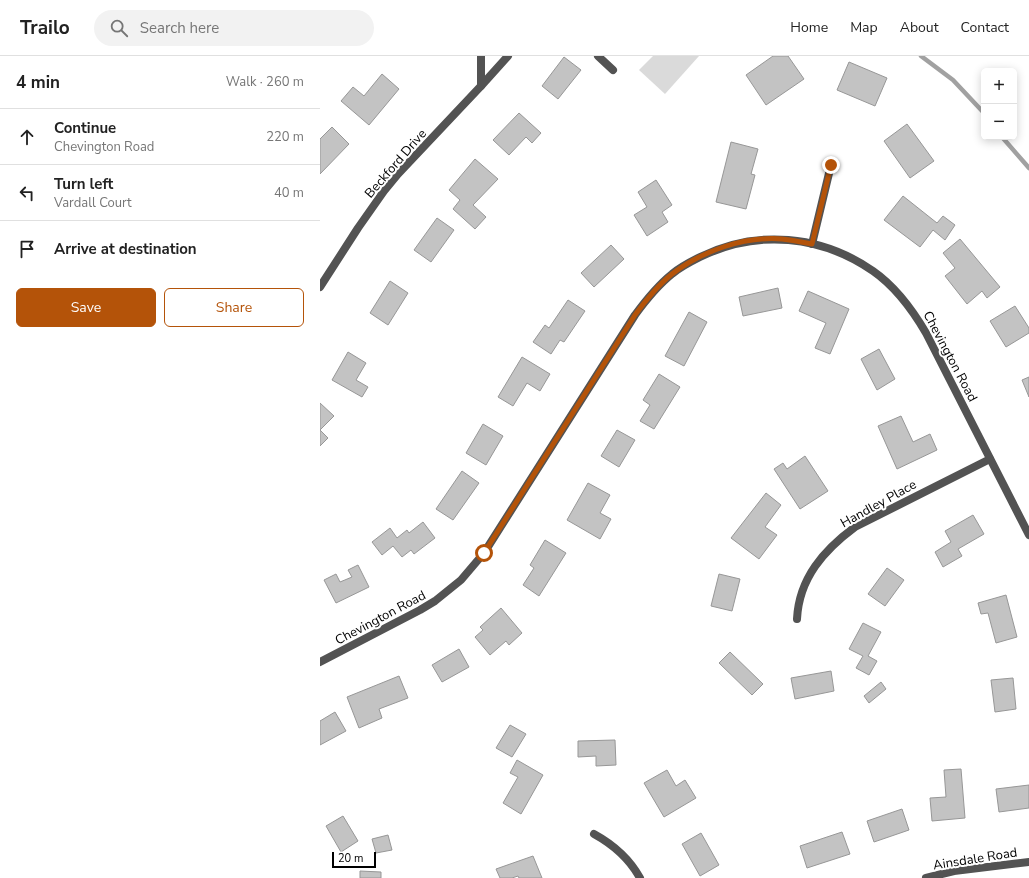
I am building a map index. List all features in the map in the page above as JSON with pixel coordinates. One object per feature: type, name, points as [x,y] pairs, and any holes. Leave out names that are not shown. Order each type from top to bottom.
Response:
[{"type":"street","points":[[481,56],[481,86]]},
{"type":"street","name":"Beckford Drive","points":[[320,287],[384,191],[508,56]]},
{"type":"street","points":[[598,56],[613,70]]},
{"type":"street","points":[[812,244],[831,165]]},
{"type":"street","name":"Chevington Road","points":[[320,662],[420,610],[435,601],[461,580],[484,553],[635,315],[652,293],[672,274],[687,264],[711,252],[755,240],[781,239],[812,244],[840,252],[874,272],[895,290],[912,310],[926,333],[1029,535]]},
{"type":"street","name":"Handley Place","points":[[797,619],[798,608],[804,587],[814,568],[836,541],[855,527],[990,458]]},
{"type":"street","points":[[594,834],[610,843],[624,855],[640,878]]},
{"type":"street","name":"Ainsdale Road","points":[[926,878],[954,871],[1029,862]]},
{"type":"shaded area","points":[[653,56],[699,56],[665,94],[639,70]]},
{"type":"building","points":[[773,56],[788,56],[804,79],[766,105],[746,75]]},
{"type":"building","points":[[564,57],[581,70],[558,99],[542,86]]},
{"type":"building","points":[[849,62],[887,78],[875,106],[837,90]]},
{"type":"building","points":[[382,74],[399,89],[369,125],[341,101],[353,87],[364,96]]},
{"type":"building","points":[[519,113],[541,133],[532,143],[526,137],[509,155],[493,140]]},
{"type":"building","points":[[907,124],[934,161],[910,178],[884,141]]},
{"type":"building","points":[[332,127],[349,144],[320,174],[320,139]]},
{"type":"building","points":[[731,142],[758,149],[751,174],[755,175],[746,209],[716,202]]},
{"type":"building","points":[[475,159],[498,179],[473,205],[486,217],[475,229],[453,209],[460,200],[449,190]]},
{"type":"building","points":[[656,180],[672,205],[662,212],[668,222],[647,236],[634,215],[647,207],[638,192]]},
{"type":"building","points":[[903,196],[937,223],[943,216],[955,225],[945,240],[933,230],[920,247],[884,220]]},
{"type":"building","points":[[437,218],[454,230],[431,262],[414,250]]},
{"type":"building","points":[[960,239],[1000,287],[987,298],[982,291],[967,304],[945,276],[955,268],[943,253]]},
{"type":"building","points":[[611,245],[624,259],[594,287],[581,273]]},
{"type":"building","points":[[390,281],[408,293],[388,325],[370,313]]},
{"type":"building","points":[[778,288],[782,308],[743,316],[739,297]]},
{"type":"building","points":[[808,291],[849,309],[830,354],[815,348],[826,323],[799,311]]},
{"type":"building","points":[[568,300],[585,311],[564,342],[560,340],[551,354],[533,342],[545,325],[549,328]]},
{"type":"building","points":[[1015,306],[1029,328],[1029,333],[1006,347],[990,321]]},
{"type":"building","points":[[689,312],[707,322],[684,366],[665,356]]},
{"type":"building","points":[[879,349],[895,379],[877,390],[861,359]]},
{"type":"building","points":[[348,352],[366,363],[356,380],[368,387],[362,397],[332,380]]},
{"type":"building","points":[[522,357],[550,374],[540,391],[527,383],[513,406],[498,397]]},
{"type":"building","points":[[659,374],[680,387],[654,429],[640,421],[650,405],[643,400]]},
{"type":"building","points":[[1029,377],[1029,397],[1022,380]]},
{"type":"building","points":[[320,403],[334,416],[320,430]]},
{"type":"building","points":[[901,416],[913,442],[930,434],[937,450],[897,469],[878,426]]},
{"type":"building","points":[[483,424],[503,436],[486,465],[466,453]]},
{"type":"building","points":[[320,430],[328,438],[320,446]]},
{"type":"building","points":[[617,430],[635,440],[619,467],[601,456]]},
{"type":"building","points":[[805,456],[828,491],[800,509],[774,469],[783,463],[787,469]]},
{"type":"building","points":[[462,471],[479,483],[453,520],[436,509]]},
{"type":"building","points":[[588,483],[610,495],[600,513],[611,519],[600,539],[567,520]]},
{"type":"building","points":[[766,493],[781,505],[765,527],[777,535],[759,559],[731,538]]},
{"type":"building","points":[[973,515],[984,534],[958,549],[962,556],[943,567],[935,552],[951,542],[945,531]]},
{"type":"building","points":[[423,522],[435,538],[414,554],[411,550],[402,557],[393,546],[382,555],[372,542],[390,528],[397,538],[407,530],[409,533]]},
{"type":"building","points":[[545,540],[566,553],[539,596],[523,585],[534,568],[530,565]]},
{"type":"building","points":[[358,565],[369,587],[336,603],[324,580],[336,574],[340,582],[352,577],[348,570]]},
{"type":"building","points":[[887,568],[904,580],[885,606],[868,594]]},
{"type":"building","points":[[719,574],[740,579],[732,611],[711,606]]},
{"type":"building","points":[[1006,595],[1017,637],[996,643],[988,613],[981,614],[978,603]]},
{"type":"building","points":[[501,608],[522,633],[509,645],[506,641],[490,655],[475,637],[483,630],[480,627]]},
{"type":"building","points":[[863,623],[881,632],[868,656],[877,661],[869,675],[856,668],[863,656],[849,649]]},
{"type":"building","points":[[459,649],[469,667],[442,682],[432,665]]},
{"type":"building","points":[[730,652],[763,684],[752,695],[719,663]]},
{"type":"building","points":[[831,671],[834,691],[795,699],[791,678]]},
{"type":"building","points":[[399,676],[408,698],[379,709],[382,718],[359,728],[347,697]]},
{"type":"building","points":[[1013,678],[1016,709],[995,712],[991,680]]},
{"type":"building","points":[[881,682],[886,689],[869,703],[864,696]]},
{"type":"building","points":[[335,712],[346,731],[320,745],[320,721]]},
{"type":"building","points":[[510,725],[526,734],[512,757],[496,748]]},
{"type":"building","points":[[615,740],[616,765],[596,766],[596,756],[578,757],[578,741]]},
{"type":"building","points":[[517,760],[543,775],[521,814],[503,803],[518,777],[510,773]]},
{"type":"building","points":[[961,769],[965,818],[932,821],[930,798],[946,797],[944,770]]},
{"type":"building","points":[[667,770],[676,786],[685,780],[696,798],[664,817],[644,783]]},
{"type":"building","points":[[1029,785],[1029,808],[999,812],[996,789]]},
{"type":"building","points":[[902,809],[909,830],[874,842],[867,821]]},
{"type":"building","points":[[343,816],[358,841],[341,852],[326,826]]},
{"type":"building","points":[[842,832],[850,854],[807,868],[800,846]]},
{"type":"building","points":[[701,833],[719,865],[700,876],[682,844]]},
{"type":"building","points":[[388,835],[392,850],[376,853],[372,839]]},
{"type":"building","points":[[533,856],[542,878],[519,878],[518,876],[512,878],[500,878],[496,869]]},
{"type":"building","points":[[360,871],[381,872],[381,878],[360,878]]},
{"type":"waterway","points":[[921,56],[953,80],[981,110]]},
{"type":"waterway","points":[[1005,140],[1029,168]]},
{"type":"route","points":[[484,553],[635,315],[652,293],[672,274],[687,264],[729,246],[755,240],[781,239],[812,244],[831,165]]}]
